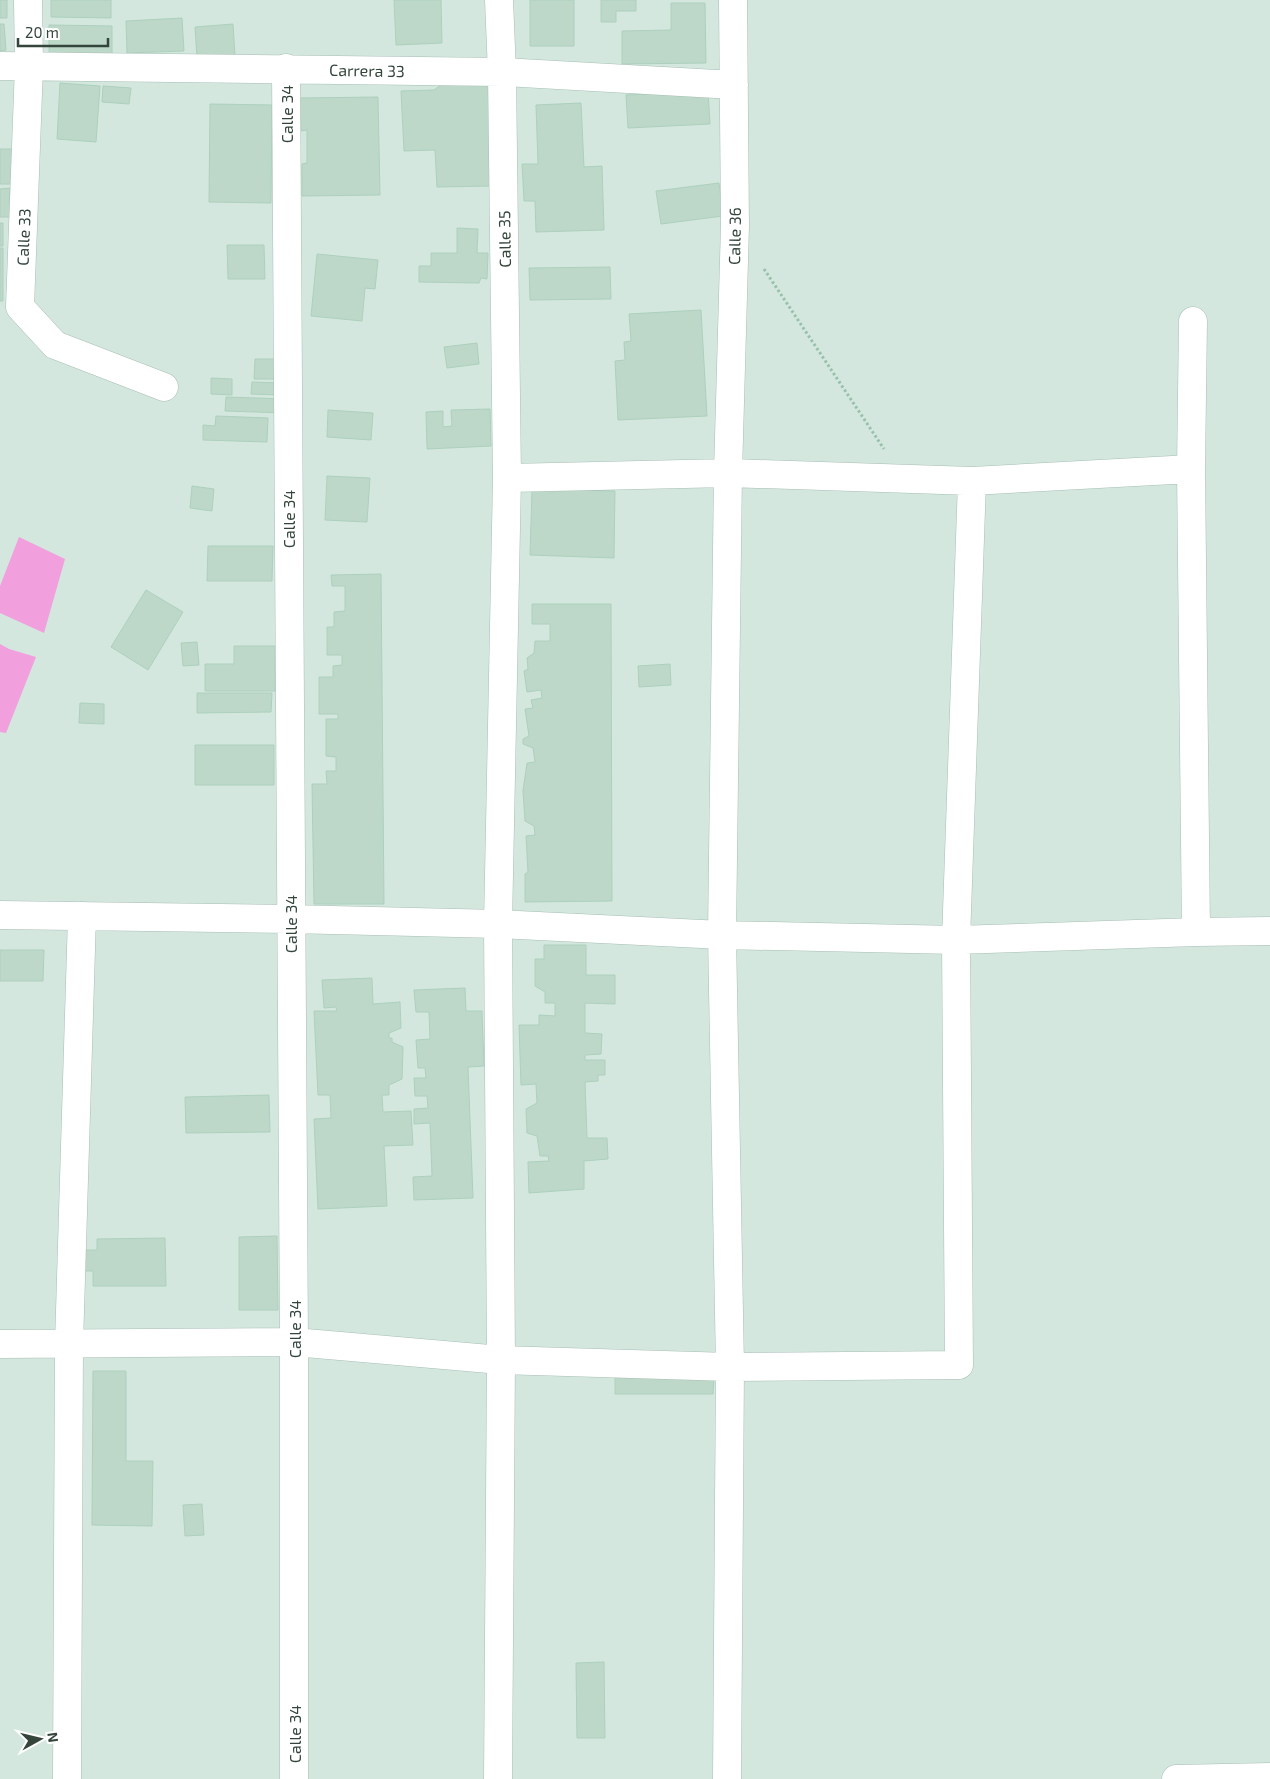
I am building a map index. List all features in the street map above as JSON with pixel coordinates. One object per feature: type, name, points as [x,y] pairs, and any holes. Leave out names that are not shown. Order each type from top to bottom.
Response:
[{"type":"street","name":"Calle 33","points":[[28,0],[29,66],[20,306],[55,345],[164,387]]},
{"type":"street","name":"Calle 35","points":[[498,1779],[501,1360],[498,924],[507,478],[502,72],[499,0]]},
{"type":"street","name":"Calle 36","points":[[727,1779],[730,1367],[722,935],[728,472],[735,225],[733,0]]},
{"type":"street","name":"Carrera 33","points":[[0,66],[502,72],[734,85]]},
{"type":"street","name":"Calle 34","points":[[286,68],[294,1342],[294,1779]]},
{"type":"street","points":[[1193,321],[1191,468],[1196,932]]},
{"type":"street","points":[[507,478],[728,472],[904,480],[972,481],[1191,468]]},
{"type":"street","points":[[0,1344],[294,1342],[501,1360],[730,1367],[959,1365],[956,940],[972,481]]},
{"type":"street","points":[[0,915],[498,924],[722,935],[956,940],[1270,931]]},
{"type":"street","points":[[67,1779],[69,1344],[82,916]]},
{"type":"street","points":[[1176,1779],[1270,1777]]},
{"type":"path","points":[[762,266],[904,480]]},
{"type":"shaded area","points":[[0,0],[1270,0],[1270,1779],[0,1779]]},
{"type":"shaded area","points":[[19,537],[65,559],[44,633],[0,613],[0,586]]},
{"type":"shaded area","points":[[0,644],[9,649],[36,657],[6,733],[0,732]]},
{"type":"building","points":[[0,0],[7,0],[7,18],[0,18]]},
{"type":"building","points":[[51,0],[111,0],[111,18],[51,17]]},
{"type":"building","points":[[394,0],[441,0],[442,43],[396,45]]},
{"type":"building","points":[[530,0],[574,0],[574,46],[530,46]]},
{"type":"building","points":[[601,0],[636,0],[636,11],[616,11],[616,22],[601,22]]},
{"type":"building","points":[[671,3],[705,3],[706,63],[622,64],[622,31],[671,30]]},
{"type":"building","points":[[182,18],[184,51],[127,53],[126,21]]},
{"type":"building","points":[[0,24],[4,24],[6,50],[0,51]]},
{"type":"building","points":[[233,24],[235,56],[197,58],[195,27]]},
{"type":"building","points":[[49,25],[112,26],[112,55],[49,55]]},
{"type":"building","points":[[60,83],[100,86],[96,142],[57,139]]},
{"type":"building","points":[[489,83],[492,186],[437,187],[435,150],[404,151],[401,91],[434,90],[441,85]]},
{"type":"building","points":[[103,86],[131,88],[129,104],[102,102]]},
{"type":"building","points":[[708,91],[710,124],[628,128],[626,95]]},
{"type":"building","points":[[378,97],[380,195],[302,196],[302,164],[307,163],[307,130],[301,131],[300,98]]},
{"type":"building","points":[[581,103],[584,167],[602,166],[604,230],[536,232],[535,201],[524,201],[522,164],[538,164],[536,105]]},
{"type":"building","points":[[210,104],[272,105],[271,203],[209,202]]},
{"type":"building","points":[[0,149],[13,149],[14,184],[0,184]]},
{"type":"building","points":[[719,183],[723,216],[661,224],[656,191]]},
{"type":"building","points":[[10,188],[10,217],[0,217],[0,189]]},
{"type":"building","points":[[0,223],[3,223],[3,246],[0,246]]},
{"type":"building","points":[[457,228],[478,229],[477,253],[488,253],[487,279],[481,278],[479,283],[419,282],[419,266],[431,266],[431,253],[457,253]]},
{"type":"building","points":[[227,245],[264,245],[265,279],[228,279]]},
{"type":"building","points":[[0,248],[3,248],[3,301],[0,301]]},
{"type":"building","points":[[317,254],[378,260],[375,289],[365,288],[362,321],[311,316]]},
{"type":"building","points":[[610,267],[611,299],[530,300],[529,268]]},
{"type":"building","points":[[701,310],[707,416],[618,420],[615,361],[625,360],[624,342],[631,341],[629,314]]},
{"type":"building","points":[[477,343],[479,364],[447,368],[444,347]]},
{"type":"building","points":[[255,359],[277,359],[277,379],[254,379]]},
{"type":"building","points":[[211,378],[232,379],[232,395],[211,394]]},
{"type":"building","points":[[252,382],[281,383],[280,395],[251,394]]},
{"type":"building","points":[[226,397],[285,399],[285,413],[225,411]]},
{"type":"building","points":[[490,409],[491,446],[427,449],[426,412],[443,411],[443,427],[452,426],[451,410]]},
{"type":"building","points":[[328,410],[373,413],[371,440],[327,437]]},
{"type":"building","points":[[216,416],[268,418],[267,442],[203,440],[203,425],[215,426]]},
{"type":"building","points":[[327,476],[370,478],[367,522],[325,520]]},
{"type":"building","points":[[192,486],[214,489],[212,511],[190,508]]},
{"type":"building","points":[[532,489],[615,491],[614,558],[530,555]]},
{"type":"building","points":[[208,546],[273,546],[272,581],[207,581]]},
{"type":"building","points":[[381,574],[384,904],[314,904],[312,784],[327,784],[326,771],[336,771],[336,757],[326,756],[326,719],[338,719],[338,714],[319,714],[319,677],[333,677],[333,666],[342,665],[342,655],[327,655],[327,627],[334,627],[334,612],[345,611],[345,586],[332,586],[331,575]]},
{"type":"building","points":[[146,590],[183,612],[148,670],[111,647]]},
{"type":"building","points":[[532,604],[611,604],[612,901],[525,902],[525,874],[528,872],[526,836],[535,835],[534,826],[525,821],[523,791],[527,763],[535,762],[533,748],[523,744],[523,739],[529,736],[525,709],[533,708],[531,700],[542,698],[541,690],[527,692],[524,671],[528,669],[527,658],[534,653],[535,641],[550,641],[550,624],[532,624]]},
{"type":"building","points":[[197,642],[199,665],[183,666],[181,643]]},
{"type":"building","points":[[234,646],[275,646],[275,691],[205,691],[205,664],[234,664]]},
{"type":"building","points":[[670,664],[671,685],[639,687],[638,666]]},
{"type":"building","points":[[197,693],[272,693],[271,712],[197,713]]},
{"type":"building","points":[[80,703],[104,704],[104,724],[79,723]]},
{"type":"building","points":[[195,745],[274,745],[274,785],[195,785]]},
{"type":"building","points":[[544,945],[586,945],[586,975],[615,975],[615,1004],[585,1003],[585,1033],[602,1034],[601,1054],[585,1055],[585,1060],[605,1060],[605,1075],[598,1075],[598,1081],[585,1082],[587,1138],[607,1138],[608,1159],[584,1161],[584,1189],[529,1193],[528,1162],[549,1161],[548,1156],[540,1156],[537,1136],[527,1133],[526,1109],[537,1103],[536,1084],[521,1085],[519,1025],[539,1025],[539,1015],[555,1016],[555,1003],[545,1003],[545,992],[535,986],[535,959],[544,959]]},
{"type":"building","points":[[0,950],[44,950],[43,981],[0,981]]},
{"type":"building","points":[[372,978],[373,1004],[400,1002],[401,1028],[389,1033],[389,1038],[392,1038],[392,1042],[403,1047],[402,1079],[389,1085],[389,1095],[382,1095],[383,1112],[411,1111],[413,1145],[384,1146],[387,1206],[318,1209],[314,1119],[331,1118],[330,1095],[318,1095],[314,1011],[337,1011],[336,1007],[324,1008],[322,980]]},
{"type":"building","points":[[465,988],[466,1011],[482,1011],[484,1066],[468,1067],[473,1198],[414,1200],[413,1177],[432,1176],[430,1123],[414,1124],[414,1109],[428,1108],[427,1096],[415,1096],[414,1078],[426,1078],[425,1068],[418,1068],[416,1040],[430,1039],[429,1012],[416,1012],[414,990]]},
{"type":"building","points":[[269,1095],[270,1132],[186,1133],[185,1097]]},
{"type":"building","points":[[277,1236],[278,1310],[239,1310],[239,1237]]},
{"type":"building","points":[[165,1238],[166,1286],[93,1286],[93,1271],[82,1271],[81,1250],[97,1250],[97,1239]]},
{"type":"building","points":[[93,1371],[126,1371],[126,1461],[153,1461],[152,1526],[92,1525]]},
{"type":"building","points":[[615,1373],[714,1374],[713,1394],[615,1394]]},
{"type":"building","points":[[202,1504],[204,1535],[185,1536],[183,1505]]},
{"type":"building","points":[[604,1662],[605,1738],[577,1738],[576,1663]]}]
